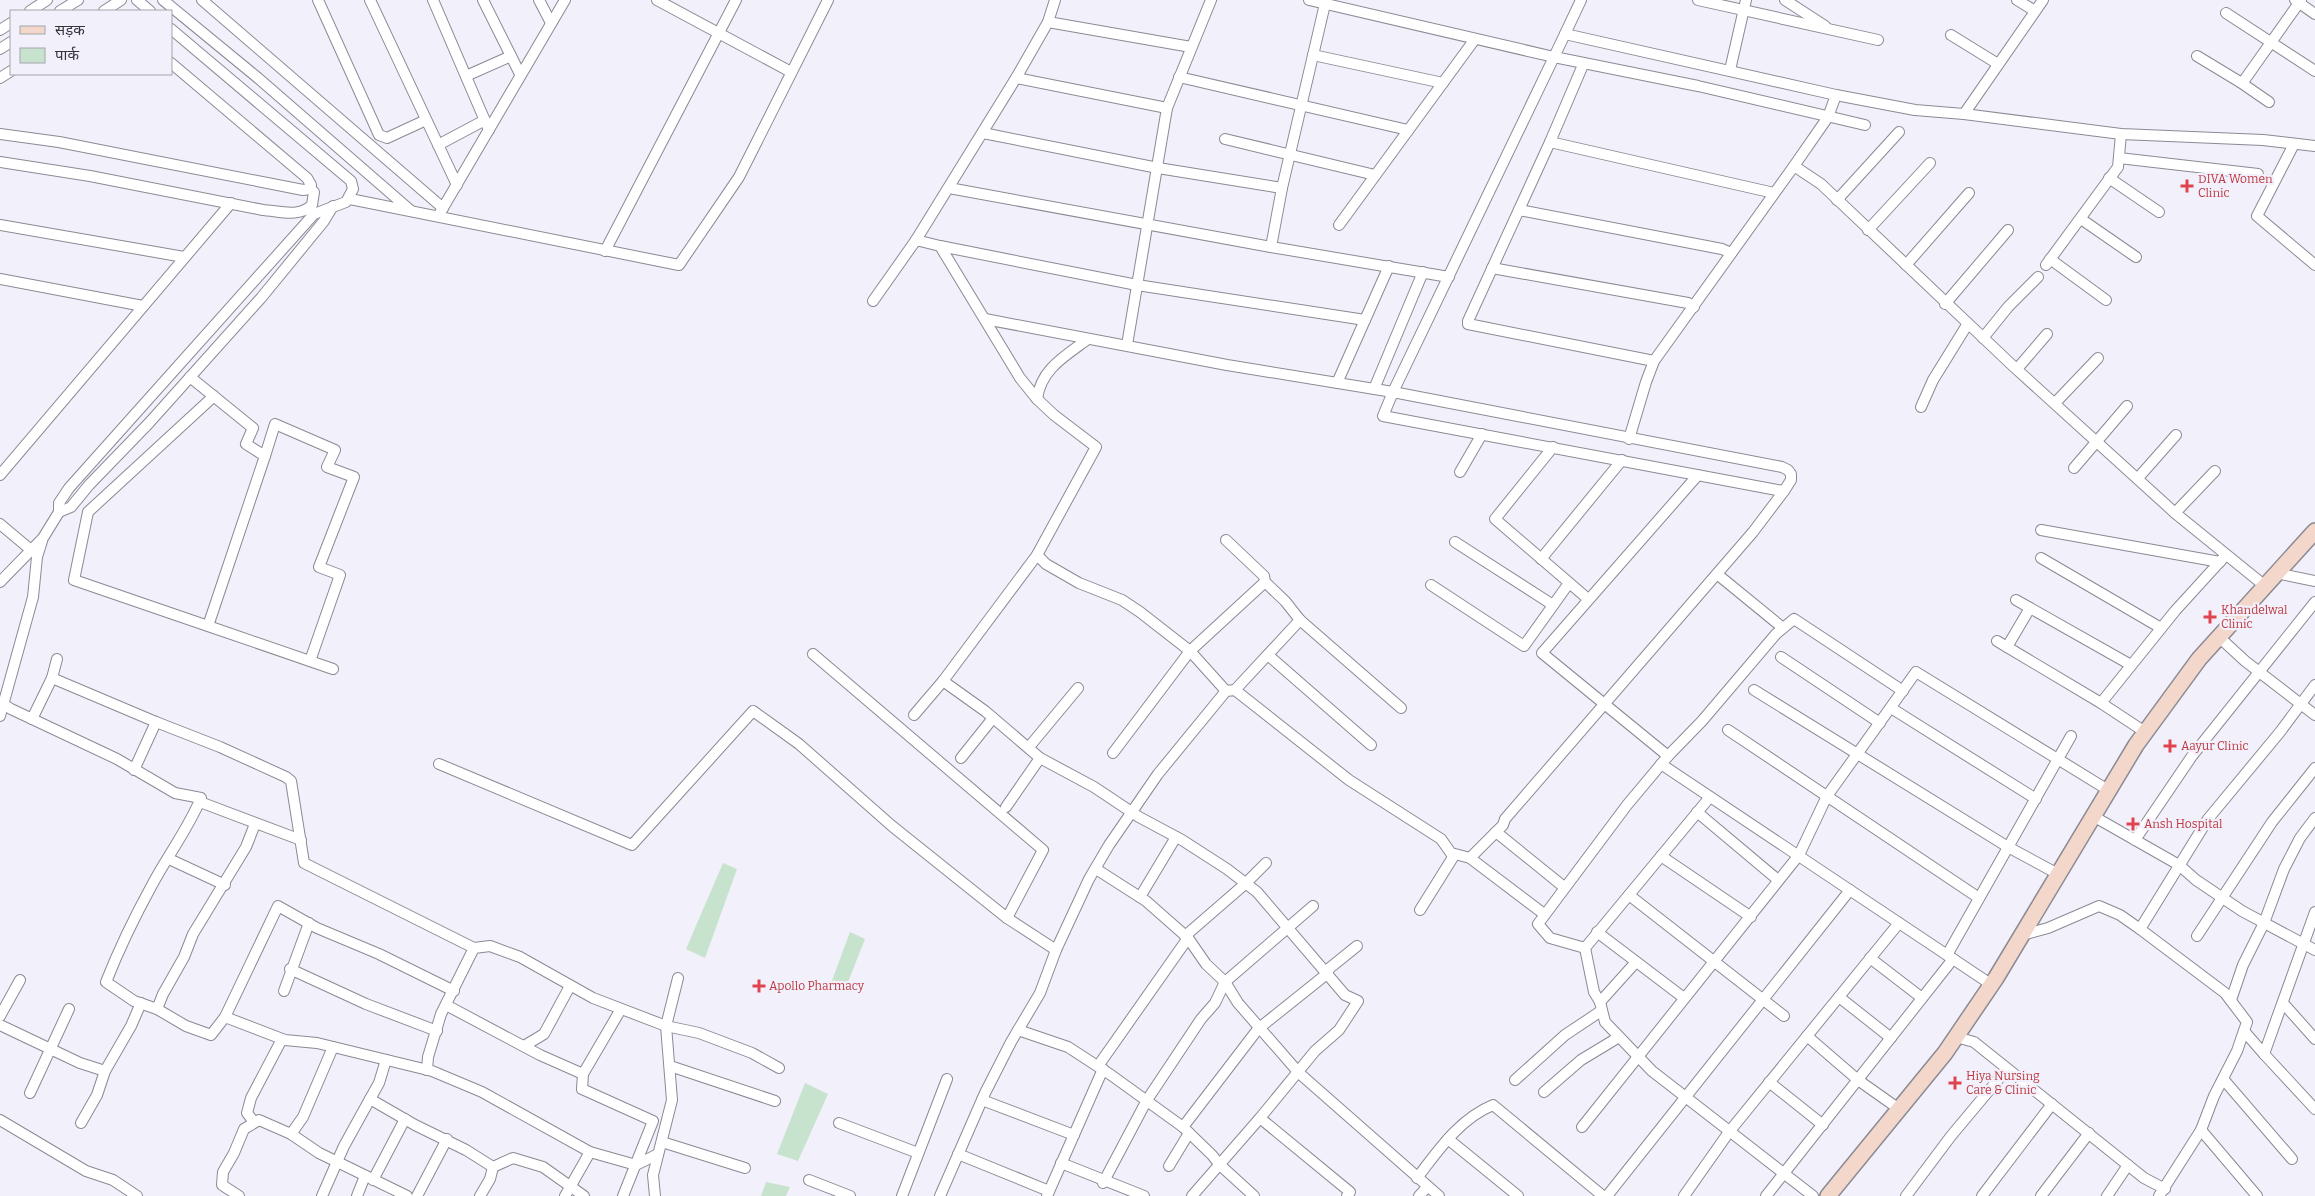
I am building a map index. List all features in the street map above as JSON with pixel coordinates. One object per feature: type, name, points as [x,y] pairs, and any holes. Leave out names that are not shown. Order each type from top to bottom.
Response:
[{"type":"street","points":[[32,10],[47,0]]},
{"type":"street","points":[[62,10],[78,0]]},
{"type":"street","points":[[137,0],[149,10]]},
{"type":"street","points":[[163,0],[258,78],[411,211]]},
{"type":"street","points":[[202,0],[441,212]]},
{"type":"street","points":[[318,0],[379,135],[387,138],[426,120]]},
{"type":"street","points":[[370,0],[457,185]]},
{"type":"street","points":[[433,0],[487,125]]},
{"type":"street","points":[[483,0],[520,74]]},
{"type":"street","points":[[539,0],[551,23]]},
{"type":"street","points":[[441,212],[457,185],[487,125],[565,0]]},
{"type":"street","points":[[657,0],[791,72]]},
{"type":"street","points":[[605,251],[736,0]]},
{"type":"street","points":[[350,198],[411,211],[441,212],[605,251],[674,265],[684,260],[739,177],[828,0]]},
{"type":"street","points":[[873,301],[916,240],[983,133],[1048,22],[1055,0]]},
{"type":"street","points":[[1127,345],[1167,108],[1211,0]]},
{"type":"street","points":[[1309,0],[1583,64],[1698,86],[1865,125]]},
{"type":"street","points":[[1581,0],[1383,416],[1784,492]]},
{"type":"street","points":[[1698,0],[1745,5],[1830,29],[1878,40]]},
{"type":"street","points":[[1785,0],[1830,29]]},
{"type":"street","points":[[2017,0],[2036,11]]},
{"type":"street","points":[[1964,114],[2043,0]]},
{"type":"street","points":[[2240,82],[2243,82],[2298,1],[2315,14]]},
{"type":"street","points":[[1271,247],[1282,188],[1325,4]]},
{"type":"street","points":[[1730,70],[1745,5]]},
{"type":"street","points":[[2226,13],[2315,71]]},
{"type":"street","points":[[1048,22],[1191,47]]},
{"type":"street","points":[[60,512],[59,503],[69,488],[314,214],[346,202],[350,198],[353,189],[351,181],[172,30]]},
{"type":"street","points":[[1565,34],[1836,95],[1915,110],[1964,114],[2121,134],[2263,140],[2315,146]]},
{"type":"street","points":[[1951,35],[1998,64]]},
{"type":"street","points":[[1339,224],[1475,39]]},
{"type":"street","points":[[1313,55],[1443,82]]},
{"type":"street","points":[[466,76],[511,56]]},
{"type":"street","points":[[2197,56],[2270,102]]},
{"type":"street","points":[[0,162],[90,176],[263,210],[301,212],[312,205],[312,190],[307,178],[172,64]]},
{"type":"street","points":[[1583,64],[1550,142],[1468,321],[1472,326],[1654,361]]},
{"type":"street","points":[[1179,77],[1408,130]]},
{"type":"street","points":[[1016,78],[1167,108]]},
{"type":"street","points":[[1629,439],[1654,361],[1828,117],[1836,95]]},
{"type":"street","points":[[438,145],[487,125]]},
{"type":"street","points":[[1837,200],[1899,132]]},
{"type":"street","points":[[983,133],[1158,168],[1282,188]]},
{"type":"street","points":[[0,134],[59,142],[303,190],[312,190],[333,206]]},
{"type":"street","points":[[2106,300],[2048,262],[2118,167],[2121,134]]},
{"type":"street","points":[[1225,139],[1375,175]]},
{"type":"street","points":[[1550,142],[1774,193]]},
{"type":"street","points":[[2294,144],[2257,216],[2315,265]]},
{"type":"street","points":[[2119,158],[2258,174]]},
{"type":"street","points":[[1868,230],[1930,163]]},
{"type":"street","points":[[1794,166],[1820,184],[1967,325],[2138,478],[2223,559],[2265,586]]},
{"type":"street","points":[[2109,178],[2159,212]]},
{"type":"street","points":[[949,188],[1271,247],[1449,276]]},
{"type":"street","points":[[1906,265],[1969,193]]},
{"type":"street","points":[[0,475],[231,203]]},
{"type":"street","points":[[0,582],[43,538],[60,512],[71,507],[261,298],[324,221],[333,206]]},
{"type":"street","points":[[1519,210],[1722,249],[1731,253]]},
{"type":"street","points":[[2081,219],[2136,257]]},
{"type":"street","points":[[0,225],[184,258]]},
{"type":"street","points":[[1945,304],[2008,230]]},
{"type":"street","points":[[916,240],[1137,285],[1365,320]]},
{"type":"street","points":[[914,715],[943,681],[1037,555],[1096,446],[1037,400],[1020,378],[940,246]]},
{"type":"street","points":[[1337,383],[1389,266]]},
{"type":"street","points":[[1492,268],[1688,303],[1694,307]]},
{"type":"street","points":[[1374,389],[1423,272]]},
{"type":"street","points":[[1983,338],[2008,307],[2038,277]]},
{"type":"street","points":[[0,279],[143,306]]},
{"type":"street","points":[[985,319],[1393,392],[1785,468],[1790,471],[1791,480],[1784,492],[1717,574],[1496,832],[1470,858]]},
{"type":"street","points":[[1922,407],[1933,380],[1967,325]]},
{"type":"street","points":[[2017,369],[2047,334]]},
{"type":"street","points":[[1037,400],[1039,388],[1052,366],[1088,338]]},
{"type":"street","points":[[2055,403],[2098,358]]},
{"type":"street","points":[[190,377],[253,428],[246,444],[264,456]]},
{"type":"street","points":[[214,396],[88,512],[74,580],[333,669]]},
{"type":"street","points":[[2074,468],[2127,406]]},
{"type":"street","points":[[208,626],[276,424],[335,450],[327,467],[354,477],[319,567],[340,576],[310,662]]},
{"type":"street","points":[[1460,472],[1482,434]]},
{"type":"street","points":[[2138,478],[2176,435]]},
{"type":"street","points":[[1553,447],[1495,519],[1588,599]]},
{"type":"street","points":[[1541,559],[1622,460]]},
{"type":"street","points":[[2175,512],[2215,470]]},
{"type":"street","points":[[1698,475],[1542,653],[1605,705],[1664,760],[1710,797],[1992,985]]},
{"type":"street","points":[[0,524],[30,550]]},
{"type":"street","points":[[2041,530],[2223,559]]},
{"type":"street","points":[[1828,1196],[1956,1037],[1992,985],[2108,790],[2145,732],[2199,659],[2315,530]]},
{"type":"street","points":[[0,716],[1,703],[34,597],[37,557],[43,538]]},
{"type":"street","points":[[1226,540],[1264,576],[1265,582],[1285,601],[1300,620],[1401,708]]},
{"type":"street","points":[[1456,542],[1553,605]]},
{"type":"street","points":[[1037,555],[1046,564],[1080,583],[1122,600],[1140,612],[1190,651],[1230,691],[1349,780],[1441,839],[1453,856]]},
{"type":"street","points":[[2042,558],[2161,628]]},
{"type":"street","points":[[2101,703],[2161,628],[2223,559]]},
{"type":"street","points":[[2276,573],[2315,581]]},
{"type":"street","points":[[1717,574],[1783,628]]},
{"type":"street","points":[[1113,753],[1190,651],[1265,582]]},
{"type":"street","points":[[1431,585],[1524,646],[1569,583]]},
{"type":"street","points":[[2016,600],[2131,665]]},
{"type":"street","points":[[2135,840],[2192,756],[2315,602]]},
{"type":"street","points":[[2007,647],[2030,608]]},
{"type":"street","points":[[1585,948],[1550,938],[1538,924],[1544,914],[1664,760],[1783,628],[1794,619],[1903,691]]},
{"type":"street","points":[[940,1196],[982,1100],[1018,1030],[1040,993],[1056,950],[1096,869],[1131,812],[1158,774],[1230,691],[1268,655],[1300,620]]},
{"type":"street","points":[[2219,638],[2259,673],[2315,715]]},
{"type":"street","points":[[1996,641],[2101,703],[2145,732]]},
{"type":"street","points":[[813,654],[1043,850],[1007,918]]},
{"type":"street","points":[[1268,655],[1371,746]]},
{"type":"street","points":[[1781,657],[1880,723]]},
{"type":"street","points":[[32,720],[52,678],[57,659]]},
{"type":"street","points":[[1582,1127],[1799,855],[1827,796],[1916,672],[2108,790]]},
{"type":"street","points":[[52,678],[220,747],[291,781],[301,840],[301,855],[304,864],[312,869],[474,948],[490,946],[520,957],[570,986],[621,1009],[666,1026],[699,1033],[752,1054],[779,1068]]},
{"type":"street","points":[[943,681],[993,718],[1040,758],[1094,787],[1131,812],[1176,837],[1227,869],[1257,892],[1345,995],[1358,1001],[1339,1030],[1314,1051],[1299,1072],[1192,1196]]},
{"type":"street","points":[[2140,929],[2208,819],[2315,685]]},
{"type":"street","points":[[1029,747],[1078,688]]},
{"type":"street","points":[[1754,690],[2008,847],[2058,874]]},
{"type":"street","points":[[1,703],[32,720],[67,734],[175,793],[201,798],[168,859],[152,884],[121,946],[106,982],[141,1003],[157,1009],[186,1026],[211,1035],[224,1016],[278,906],[309,923],[379,954],[454,991]]},
{"type":"street","points":[[1891,708],[2036,799]]},
{"type":"street","points":[[439,764],[632,845],[753,711],[799,744],[892,826],[1007,918],[1056,950]]},
{"type":"street","points":[[962,758],[993,718]]},
{"type":"street","points":[[134,770],[156,722]]},
{"type":"street","points":[[1728,730],[1979,898]]},
{"type":"street","points":[[1766,1196],[1922,998],[1950,957],[1979,898],[2071,736]]},
{"type":"street","points":[[1006,807],[1040,758]]},
{"type":"street","points":[[2197,936],[2272,822],[2315,768]]},
{"type":"street","points":[[1710,797],[1585,948],[1594,992],[1605,1022],[1652,1071],[1813,1196]]},
{"type":"street","points":[[200,802],[254,824],[301,840]]},
{"type":"street","points":[[1697,812],[1778,880]]},
{"type":"street","points":[[2093,816],[2179,865],[2196,880],[2264,923],[2315,950]]},
{"type":"street","points":[[2230,1000],[2243,965],[2264,923],[2284,869],[2300,838],[2315,818]]},
{"type":"street","points":[[157,1009],[163,994],[184,957],[192,934],[212,900],[225,885],[233,866],[246,847],[254,824]]},
{"type":"street","points":[[1496,832],[1564,887]]},
{"type":"street","points":[[1140,898],[1176,837]]},
{"type":"street","points":[[1420,910],[1455,854],[1470,858],[1544,914]]},
{"type":"street","points":[[1661,856],[1751,917]]},
{"type":"street","points":[[168,859],[225,885]]},
{"type":"street","points":[[958,1154],[1048,1194],[1101,1068],[1186,937],[1266,863]]},
{"type":"street","points":[[1096,869],[1140,898],[1186,937],[1206,964],[1225,982],[1238,1003],[1299,1072],[1439,1196]]},
{"type":"street","points":[[1607,1196],[1687,1098],[1762,999],[1850,890]]},
{"type":"street","points":[[1628,894],[1784,1016]]},
{"type":"street","points":[[1104,1181],[1147,1100],[1201,1019],[1215,1003],[1225,982],[1313,906]]},
{"type":"street","points":[[1956,1037],[1974,1042],[2089,1133],[2162,1194],[2201,1130],[2224,1080],[2247,1022],[2225,993],[2120,915],[2099,906],[2048,928],[2022,935]]},
{"type":"street","points":[[2264,1054],[2315,912]]},
{"type":"street","points":[[284,991],[290,969],[309,923]]},
{"type":"street","points":[[1684,1196],[1729,1132],[1899,923]]},
{"type":"street","points":[[1597,932],[1684,998]]},
{"type":"street","points":[[1169,1166],[1186,1130],[1260,1027],[1357,946]]},
{"type":"street","points":[[427,1070],[428,1057],[441,1014],[474,948]]},
{"type":"street","points":[[1870,958],[1922,998]]},
{"type":"street","points":[[1515,1080],[1600,1006],[1636,962]]},
{"type":"street","points":[[290,969],[366,1004],[437,1031]]},
{"type":"street","points":[[655,1196],[653,1175],[672,1100],[666,1026],[678,978]]},
{"type":"street","points":[[0,1016],[20,980]]},
{"type":"street","points":[[524,1046],[544,1034],[570,986]]},
{"type":"street","points":[[1839,997],[1891,1038]]},
{"type":"street","points":[[81,1123],[97,1095],[105,1071],[131,1026],[141,1003]]},
{"type":"street","points":[[2283,1003],[2315,1039]]},
{"type":"street","points":[[446,1005],[524,1046],[583,1074]]},
{"type":"street","points":[[30,1092],[51,1051],[68,1009]]},
{"type":"street","points":[[621,1009],[583,1074],[582,1089],[653,1121],[668,1118]]},
{"type":"street","points":[[224,1016],[282,1039],[333,1047],[427,1070],[482,1092],[590,1152],[636,1165],[658,1154]]},
{"type":"street","points":[[0,1025],[80,1064],[105,1071]]},
{"type":"street","points":[[1018,1030],[1068,1047],[1147,1100],[1186,1130],[1254,1196]]},
{"type":"street","points":[[2244,1031],[2315,1109]]},
{"type":"street","points":[[1807,1036],[1858,1080],[1899,1109]]},
{"type":"street","points":[[1544,1092],[1581,1060],[1619,1037]]},
{"type":"street","points":[[254,1122],[247,1113],[251,1098],[282,1039]]},
{"type":"street","points":[[291,1134],[303,1116],[333,1047]]},
{"type":"street","points":[[322,1196],[356,1122],[379,1082],[386,1060]]},
{"type":"street","points":[[670,1066],[775,1101]]},
{"type":"street","points":[[1906,1196],[1951,1136],[2007,1069]]},
{"type":"street","points":[[902,1196],[947,1079]]},
{"type":"street","points":[[2224,1080],[2292,1159]]},
{"type":"street","points":[[1769,1082],[1823,1125]]},
{"type":"street","points":[[370,1099],[447,1139],[493,1167]]},
{"type":"street","points":[[982,1100],[1074,1136]]},
{"type":"street","points":[[1982,1196],[2052,1104]]},
{"type":"street","points":[[1417,1178],[1448,1139],[1480,1110],[1493,1105],[1603,1196]]},
{"type":"street","points":[[357,1196],[405,1118]]},
{"type":"street","points":[[1260,1118],[1350,1192],[1347,1196]]},
{"type":"street","points":[[0,1120],[86,1171],[113,1180],[137,1196]]},
{"type":"street","points":[[239,1196],[222,1185],[223,1172],[234,1154],[244,1129],[259,1120],[291,1134],[319,1153],[407,1196]]},
{"type":"street","points":[[623,1196],[653,1121]]},
{"type":"street","points":[[839,1122],[918,1153]]},
{"type":"street","points":[[2201,1130],[2257,1196]]},
{"type":"street","points":[[2041,1196],[2089,1133]]},
{"type":"street","points":[[418,1196],[447,1139]]},
{"type":"street","points":[[1448,1139],[1518,1196]]},
{"type":"street","points":[[662,1142],[745,1168]]},
{"type":"street","points":[[568,1192],[590,1152]]},
{"type":"street","points":[[493,1167],[513,1158],[543,1167],[568,1192],[584,1196]]},
{"type":"street","points":[[1061,1163],[1144,1196]]},
{"type":"street","points":[[2107,1196],[2128,1165]]},
{"type":"street","points":[[480,1196],[490,1179],[493,1167]]},
{"type":"street","points":[[809,1180],[850,1196]]},
{"type":"street","points":[[1419,1196],[1427,1187]]},
{"type":"green space","points":[[723,863],[737,869],[705,958],[686,949]]},
{"type":"green space","points":[[850,932],[865,939],[844,992],[830,986]]},
{"type":"green space","points":[[805,1083],[828,1094],[798,1161],[777,1154]]},
{"type":"green space","points":[[766,1182],[790,1187],[786,1196],[761,1196]]},
{"type":"place","name":"DIVA Women Clinic","points":[[2187,186]]},
{"type":"place","name":"Khandelwal Clinic","points":[[2210,617]]},
{"type":"place","name":"Aayur Clinic","points":[[2170,746]]},
{"type":"place","name":"Ansh Hospital","points":[[2133,824]]},
{"type":"place","name":"Apollo Pharmacy","points":[[759,986]]},
{"type":"place","name":"Hiya Nursing Care & Clinic","points":[[1955,1083]]}]
